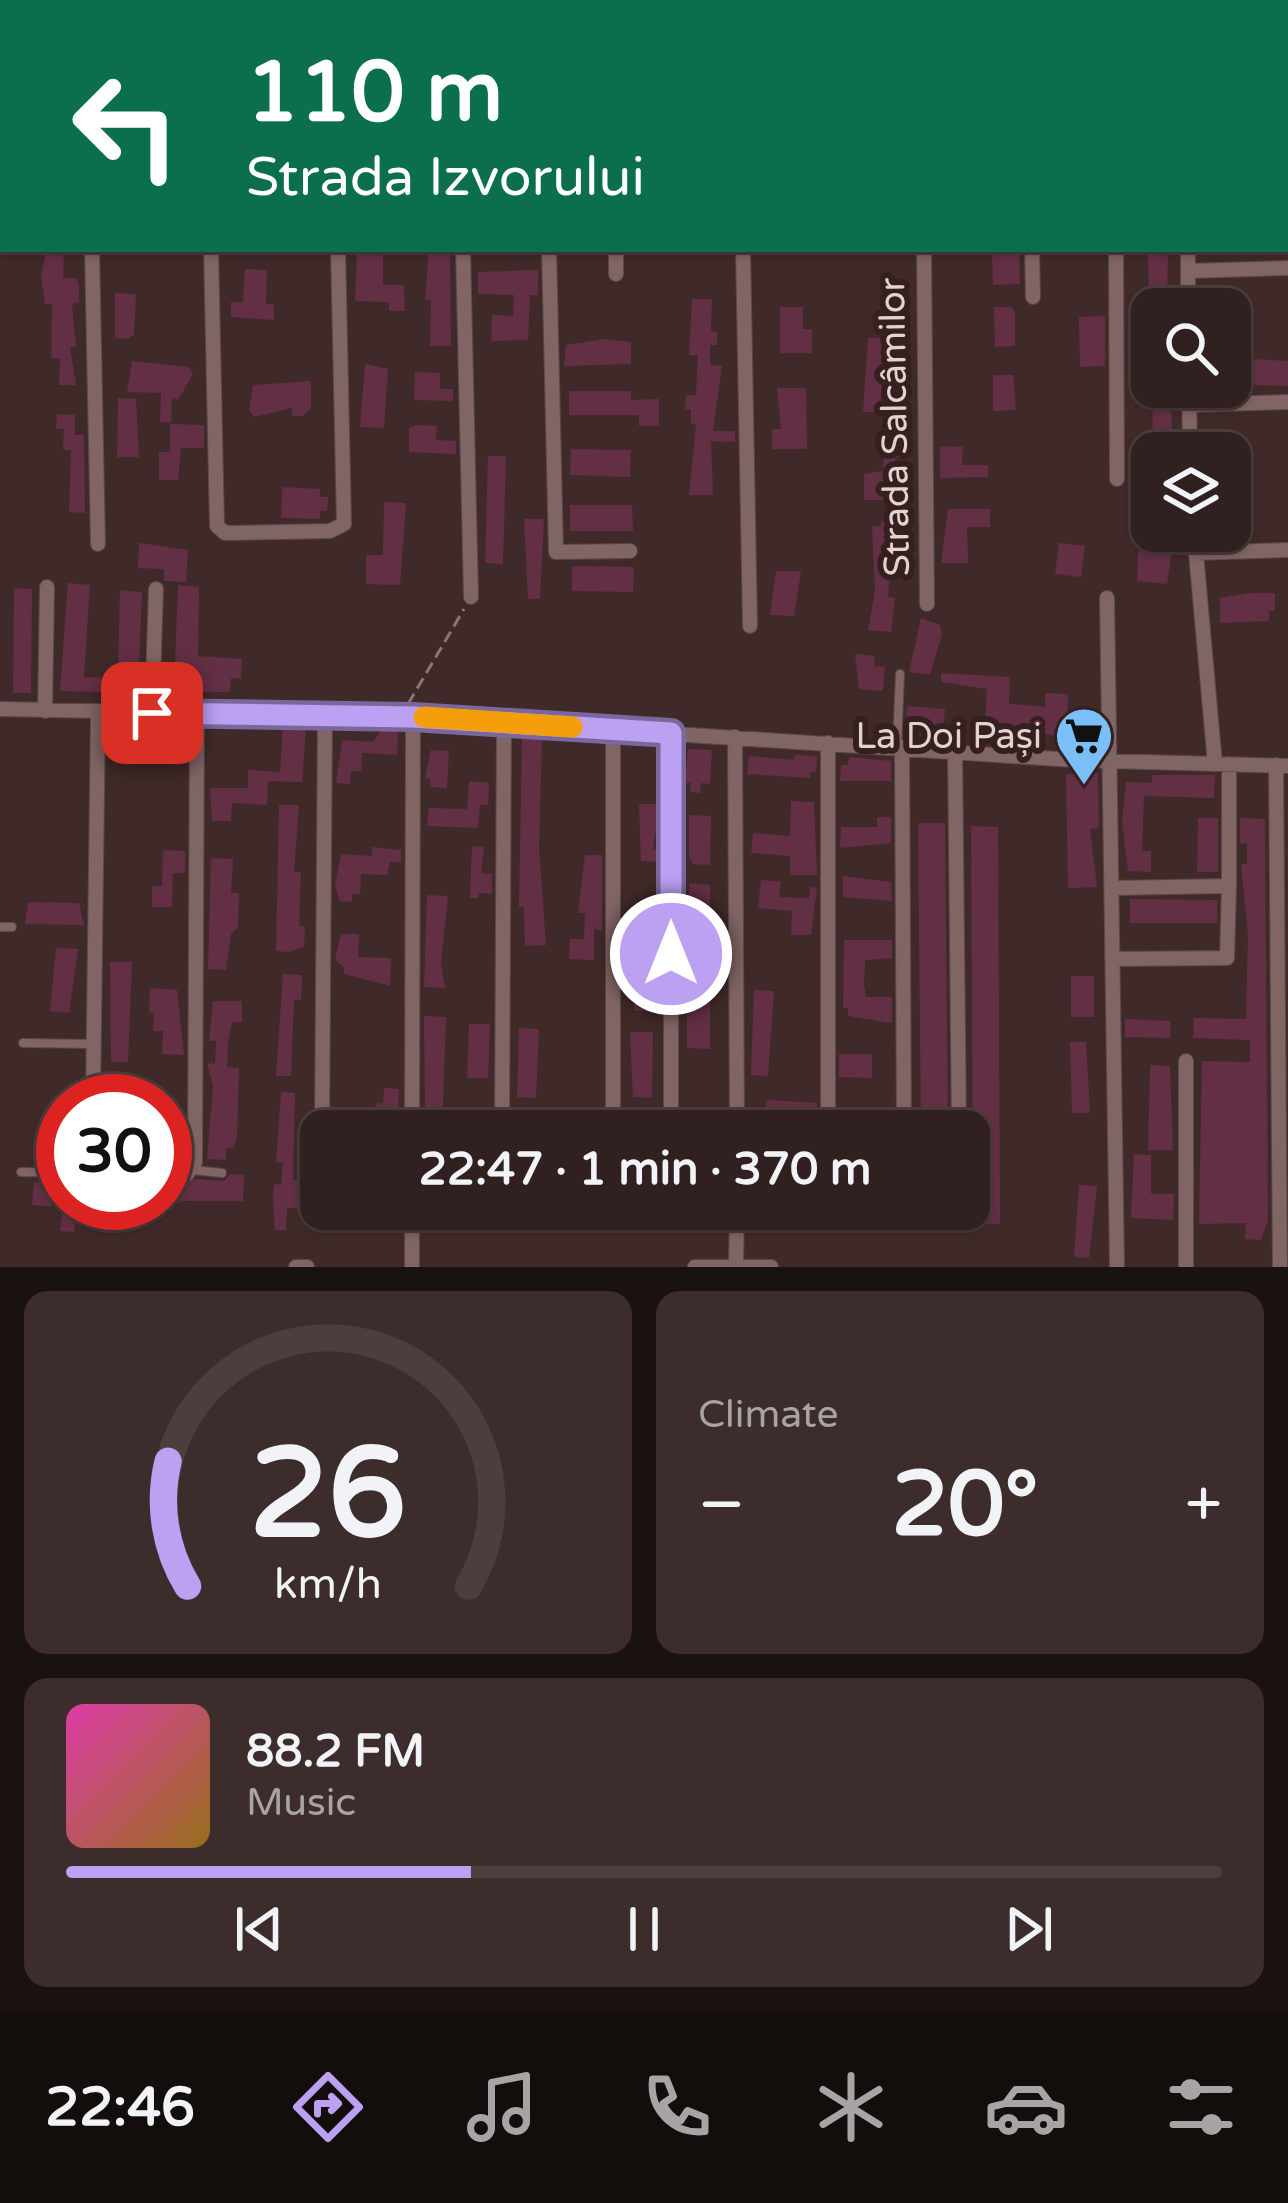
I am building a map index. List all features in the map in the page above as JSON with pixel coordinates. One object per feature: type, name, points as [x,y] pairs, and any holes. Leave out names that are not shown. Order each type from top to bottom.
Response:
[{"type":"street","points":[[92,252],[98,544]]},
{"type":"street","points":[[211,252],[217,526],[225,533],[330,531],[344,524],[338,252]]},
{"type":"street","points":[[463,252],[471,597]]},
{"type":"street","points":[[549,252],[556,558],[629,551]]},
{"type":"street","points":[[616,252],[616,274]]},
{"type":"street","points":[[743,252],[750,626]]},
{"type":"street","name":"Strada Salcâmilor","points":[[924,252],[927,604]]},
{"type":"street","points":[[1032,252],[1033,297]]},
{"type":"street","points":[[1116,252],[1117,479]]},
{"type":"street","points":[[1188,252],[1188,288]]},
{"type":"street","points":[[1188,271],[1288,268]]},
{"type":"street","points":[[1251,403],[1288,402]]},
{"type":"street","points":[[1112,959],[1227,958],[1222,764],[1196,553],[1288,550]]},
{"type":"street","points":[[45,711],[47,587]]},
{"type":"street","points":[[152,713],[156,589]]},
{"type":"street","points":[[1107,598],[1117,1267]]},
{"type":"street","points":[[0,709],[504,721],[1110,762],[1282,766],[1280,1267]]},
{"type":"street","points":[[93,1074],[98,712]]},
{"type":"street","points":[[193,1170],[197,714]]},
{"type":"street","points":[[322,1110],[326,716]]},
{"type":"street","points":[[412,1110],[413,717]]},
{"type":"street","points":[[502,1110],[504,721]]},
{"type":"street","points":[[613,1110],[614,730]]},
{"type":"street","points":[[671,733],[671,1110]]},
{"type":"street","points":[[735,737],[736,1110]]},
{"type":"street","points":[[828,743],[828,1110]]},
{"type":"street","points":[[900,747],[904,1110]]},
{"type":"street","points":[[955,750],[959,1110]]},
{"type":"street","points":[[1112,888],[1228,886]]},
{"type":"street","points":[[1186,1061],[1186,1267]]},
{"type":"street","points":[[412,1230],[412,1267]]},
{"type":"street","points":[[739,1230],[745,1266]]},
{"type":"street","points":[[296,1267],[307,1267]]},
{"type":"street","points":[[695,1267],[771,1267]]},
{"type":"lane","points":[[900,674],[900,747]]},
{"type":"lane","points":[[0,927],[12,927]]},
{"type":"lane","points":[[23,1042],[94,1044]]},
{"type":"lane","points":[[193,1170],[222,1173]]},
{"type":"lane","points":[[21,1172],[36,1172]]},
{"type":"path","points":[[413,717],[409,701],[471,597]]},
{"type":"building","points":[[46,252],[64,252],[63,278],[76,278],[79,285],[79,302],[72,304],[76,347],[70,347],[76,385],[59,385],[60,358],[51,358],[52,304],[45,304],[41,276]]},
{"type":"building","points":[[357,252],[383,252],[383,285],[404,285],[405,311],[389,311],[389,302],[355,301]]},
{"type":"building","points":[[429,252],[450,252],[451,346],[430,346],[431,300],[425,300]]},
{"type":"building","points":[[1148,252],[1168,252],[1167,288],[1149,288]]},
{"type":"building","points":[[1019,253],[1020,284],[993,285],[992,254]]},
{"type":"building","points":[[245,269],[267,270],[266,304],[274,305],[274,320],[231,317],[231,302],[243,302]]},
{"type":"building","points":[[538,270],[538,295],[530,295],[528,340],[491,341],[492,315],[513,316],[514,295],[478,294],[478,272]]},
{"type":"building","points":[[115,293],[136,294],[134,334],[129,339],[115,338]]},
{"type":"building","points":[[692,299],[712,299],[711,331],[717,332],[717,345],[710,345],[710,365],[722,366],[713,431],[735,431],[735,442],[711,441],[713,495],[689,495],[696,424],[691,424],[691,409],[685,409],[686,395],[696,395],[698,355],[689,355]]},
{"type":"building","points":[[780,307],[803,307],[803,329],[812,329],[812,353],[780,353]]},
{"type":"building","points":[[994,307],[1011,307],[1015,313],[1015,346],[995,347]]},
{"type":"building","points":[[1105,316],[1105,366],[1080,367],[1079,317]]},
{"type":"building","points":[[868,338],[888,338],[879,412],[863,412]]},
{"type":"building","points":[[605,339],[631,342],[631,364],[564,366],[566,345]]},
{"type":"building","points":[[1253,359],[1288,361],[1288,386],[1251,385]]},
{"type":"building","points":[[132,361],[189,367],[193,374],[178,400],[172,397],[171,422],[160,422],[161,393],[127,392]]},
{"type":"building","points":[[365,364],[388,369],[384,428],[360,427]]},
{"type":"building","points":[[415,372],[440,373],[440,389],[453,389],[453,401],[414,400]]},
{"type":"building","points":[[993,375],[1013,375],[1016,410],[993,411]]},
{"type":"building","points":[[311,381],[311,408],[302,416],[292,416],[292,408],[254,417],[249,410],[253,385]]},
{"type":"building","points":[[777,388],[806,388],[807,449],[772,449],[772,429],[781,429]]},
{"type":"building","points":[[569,391],[631,391],[631,400],[659,399],[659,426],[639,426],[639,415],[569,415]]},
{"type":"building","points":[[118,398],[136,399],[139,457],[117,457]]},
{"type":"building","points":[[1153,408],[1171,408],[1172,432],[1152,432]]},
{"type":"building","points":[[57,414],[75,415],[75,435],[84,435],[85,513],[69,512],[71,450],[63,450],[64,429],[56,429]]},
{"type":"building","points":[[170,424],[204,425],[204,448],[181,448],[178,480],[159,480],[159,452],[170,452]]},
{"type":"building","points":[[886,425],[905,426],[903,458],[895,457],[895,500],[864,500],[864,474],[883,471]]},
{"type":"building","points":[[437,426],[436,440],[456,441],[456,454],[409,452],[409,428]]},
{"type":"building","points":[[940,446],[963,447],[962,465],[988,465],[988,477],[940,478]]},
{"type":"building","points":[[571,449],[631,450],[630,477],[570,475]]},
{"type":"building","points":[[488,456],[506,456],[503,564],[485,563]]},
{"type":"building","points":[[282,487],[320,489],[320,497],[328,497],[327,511],[320,511],[320,519],[281,518]]},
{"type":"building","points":[[384,502],[406,503],[400,585],[366,584],[366,555],[383,555]]},
{"type":"building","points":[[570,505],[632,505],[633,531],[570,531]]},
{"type":"building","points":[[948,509],[990,509],[990,527],[967,527],[968,563],[941,563]]},
{"type":"building","points":[[524,519],[544,519],[540,599],[528,599]]},
{"type":"building","points":[[881,520],[901,526],[900,551],[891,550],[888,597],[895,598],[891,632],[868,630],[875,591],[872,526],[881,526]]},
{"type":"building","points":[[139,543],[188,550],[186,582],[164,581],[164,569],[138,568]]},
{"type":"building","points":[[1059,543],[1085,546],[1081,577],[1055,574]]},
{"type":"building","points":[[1138,552],[1172,552],[1167,584],[1137,581]]},
{"type":"building","points":[[572,566],[634,567],[633,592],[572,591]]},
{"type":"building","points":[[776,571],[801,571],[794,616],[770,615]]},
{"type":"building","points":[[68,583],[90,585],[84,677],[118,678],[120,590],[142,592],[138,693],[60,691]]},
{"type":"building","points":[[178,585],[199,587],[198,656],[242,659],[241,679],[231,678],[230,692],[174,692]]},
{"type":"building","points":[[14,588],[32,589],[31,693],[13,693]]},
{"type":"building","points":[[1275,593],[1275,611],[1269,611],[1269,621],[1220,623],[1220,598]]},
{"type":"building","points":[[921,618],[940,625],[942,634],[930,675],[909,672]]},
{"type":"building","points":[[855,654],[875,656],[874,666],[885,667],[883,691],[859,689]]},
{"type":"building","points":[[941,673],[1010,677],[1009,704],[1045,707],[1045,693],[1068,694],[1067,737],[985,726],[987,689],[941,682]]},
{"type":"building","points":[[907,706],[945,709],[943,731],[906,729]]},
{"type":"building","points":[[111,723],[186,724],[186,748],[110,750]]},
{"type":"building","points":[[283,727],[306,728],[302,782],[268,781],[267,805],[232,803],[231,821],[212,821],[210,788],[248,788],[248,770],[280,772]]},
{"type":"building","points":[[382,730],[398,730],[397,755],[362,753],[361,771],[351,771],[350,784],[336,783],[342,740],[373,742]]},
{"type":"building","points":[[522,738],[542,739],[539,849],[546,945],[525,946],[524,907],[519,907]]},
{"type":"building","points":[[688,749],[712,750],[710,784],[701,783],[700,793],[690,792],[691,783],[685,783]]},
{"type":"building","points":[[431,750],[449,751],[447,788],[430,787],[430,779],[425,778]]},
{"type":"building","points":[[795,755],[817,756],[816,772],[810,772],[810,778],[747,774],[749,756],[794,760]]},
{"type":"building","points":[[849,757],[891,761],[891,781],[840,781],[841,765],[848,765]]},
{"type":"building","points":[[1098,773],[1099,828],[1090,829],[1097,887],[1068,888],[1066,774]]},
{"type":"building","points":[[1152,775],[1215,775],[1214,798],[1144,796],[1142,851],[1151,851],[1151,872],[1128,871],[1122,822],[1126,782],[1152,783]]},
{"type":"building","points":[[469,781],[489,783],[488,805],[480,805],[478,828],[427,826],[429,808],[467,809]]},
{"type":"building","points":[[791,801],[814,802],[817,875],[790,875],[790,856],[751,853],[753,833],[790,836]]},
{"type":"building","points":[[639,804],[660,804],[653,849],[659,850],[658,862],[641,861]]},
{"type":"building","points":[[279,805],[299,805],[294,872],[301,872],[299,926],[305,926],[304,947],[288,952],[276,951]]},
{"type":"building","points":[[689,815],[711,816],[710,865],[693,864],[689,857]]},
{"type":"building","points":[[877,817],[891,817],[891,843],[840,848],[841,827],[877,827]]},
{"type":"building","points":[[1198,818],[1218,818],[1218,872],[1197,872]]},
{"type":"building","points":[[1240,818],[1265,819],[1268,1220],[1261,1240],[1245,1239],[1246,1223],[1199,1224],[1202,1061],[1250,1062],[1250,1040],[1193,1038],[1194,1018],[1246,1019],[1248,936],[1241,864],[1247,864],[1247,844],[1240,843]]},
{"type":"building","points":[[918,823],[945,823],[948,1110],[921,1110]]},
{"type":"building","points":[[971,826],[998,827],[1000,1224],[990,1224],[990,1110],[973,1110]]},
{"type":"building","points":[[472,846],[484,847],[481,873],[492,874],[492,894],[479,893],[478,898],[470,898]]},
{"type":"building","points":[[372,847],[401,850],[401,862],[390,862],[387,875],[361,874],[360,894],[352,894],[352,902],[340,901],[335,886],[341,854],[372,856]]},
{"type":"building","points":[[163,850],[185,851],[185,873],[173,873],[172,907],[152,907],[152,886],[162,886]]},
{"type":"building","points":[[585,855],[602,855],[602,930],[594,929],[594,960],[569,959],[570,939],[584,939],[585,913],[578,913]]},
{"type":"building","points":[[211,858],[233,859],[231,893],[239,893],[238,927],[231,934],[226,970],[208,969]]},
{"type":"building","points":[[843,876],[891,882],[892,901],[843,897]]},
{"type":"building","points":[[761,880],[781,882],[779,897],[809,898],[810,887],[817,888],[811,935],[791,935],[792,911],[758,908]]},
{"type":"building","points":[[690,883],[710,885],[710,1049],[687,1048],[687,957],[692,957],[693,934],[689,934],[690,917],[682,917],[682,898],[688,898]]},
{"type":"building","points":[[427,895],[448,896],[441,963],[445,988],[424,987]]},
{"type":"building","points":[[1130,899],[1217,900],[1217,923],[1130,923]]},
{"type":"building","points":[[28,902],[79,903],[84,925],[25,924]]},
{"type":"building","points":[[341,934],[359,934],[358,957],[391,958],[390,986],[344,974],[344,967],[335,960]]},
{"type":"building","points":[[844,940],[892,940],[892,958],[865,960],[864,985],[866,997],[892,997],[892,1023],[848,1016],[848,1008],[843,1008]]},
{"type":"building","points":[[639,941],[660,941],[655,1011],[634,1011]]},
{"type":"building","points":[[56,948],[78,949],[69,1013],[50,1011]]},
{"type":"building","points":[[110,962],[132,962],[128,1062],[111,1062]]},
{"type":"building","points":[[283,974],[302,975],[301,1000],[294,999],[291,1076],[276,1076]]},
{"type":"building","points":[[1071,976],[1094,976],[1094,1017],[1071,1017]]},
{"type":"building","points":[[150,988],[177,990],[184,1055],[162,1054],[163,1031],[153,1031],[154,1013],[149,1012]]},
{"type":"building","points":[[754,990],[774,991],[768,1076],[751,1075]]},
{"type":"building","points":[[213,1001],[242,1001],[242,1022],[232,1022],[228,1042],[227,1067],[239,1068],[237,1138],[233,1148],[226,1148],[226,1160],[207,1159],[213,1086],[207,1063],[215,1064],[216,1041],[209,1041]]},
{"type":"building","points":[[424,1016],[446,1017],[443,1110],[425,1110]]},
{"type":"building","points":[[1125,1019],[1171,1021],[1170,1038],[1125,1037]]},
{"type":"building","points":[[469,1024],[490,1024],[488,1078],[467,1078]]},
{"type":"building","points":[[519,1028],[539,1029],[536,1098],[517,1097]]},
{"type":"building","points":[[630,1032],[653,1032],[652,1098],[633,1097]]},
{"type":"building","points":[[1070,1042],[1086,1042],[1090,1113],[1072,1113]]},
{"type":"building","points":[[839,1054],[872,1054],[872,1078],[839,1077]]},
{"type":"building","points":[[1150,1065],[1170,1066],[1173,1150],[1148,1150]]},
{"type":"building","points":[[384,1088],[399,1089],[398,1110],[375,1110],[376,1103],[383,1104]]},
{"type":"building","points":[[281,1092],[295,1093],[293,1180],[300,1180],[300,1209],[287,1208],[286,1230],[275,1230],[274,1184],[281,1185],[283,1163],[276,1162]]},
{"type":"building","points":[[767,1100],[817,1103],[817,1110],[764,1110]]},
{"type":"building","points":[[1134,1154],[1151,1155],[1151,1194],[1174,1194],[1173,1220],[1131,1218]]},
{"type":"building","points":[[230,1174],[244,1175],[243,1201],[192,1201],[192,1180],[224,1181]]},
{"type":"building","points":[[1079,1185],[1097,1186],[1089,1258],[1074,1257]]},
{"type":"slow traffic","points":[[424,717],[572,727]]},
{"type":"place","name":"La Doi Pași","points":[[1084,787]]},
{"type":"route","points":[[152,713],[413,717],[671,733],[671,954]]}]
